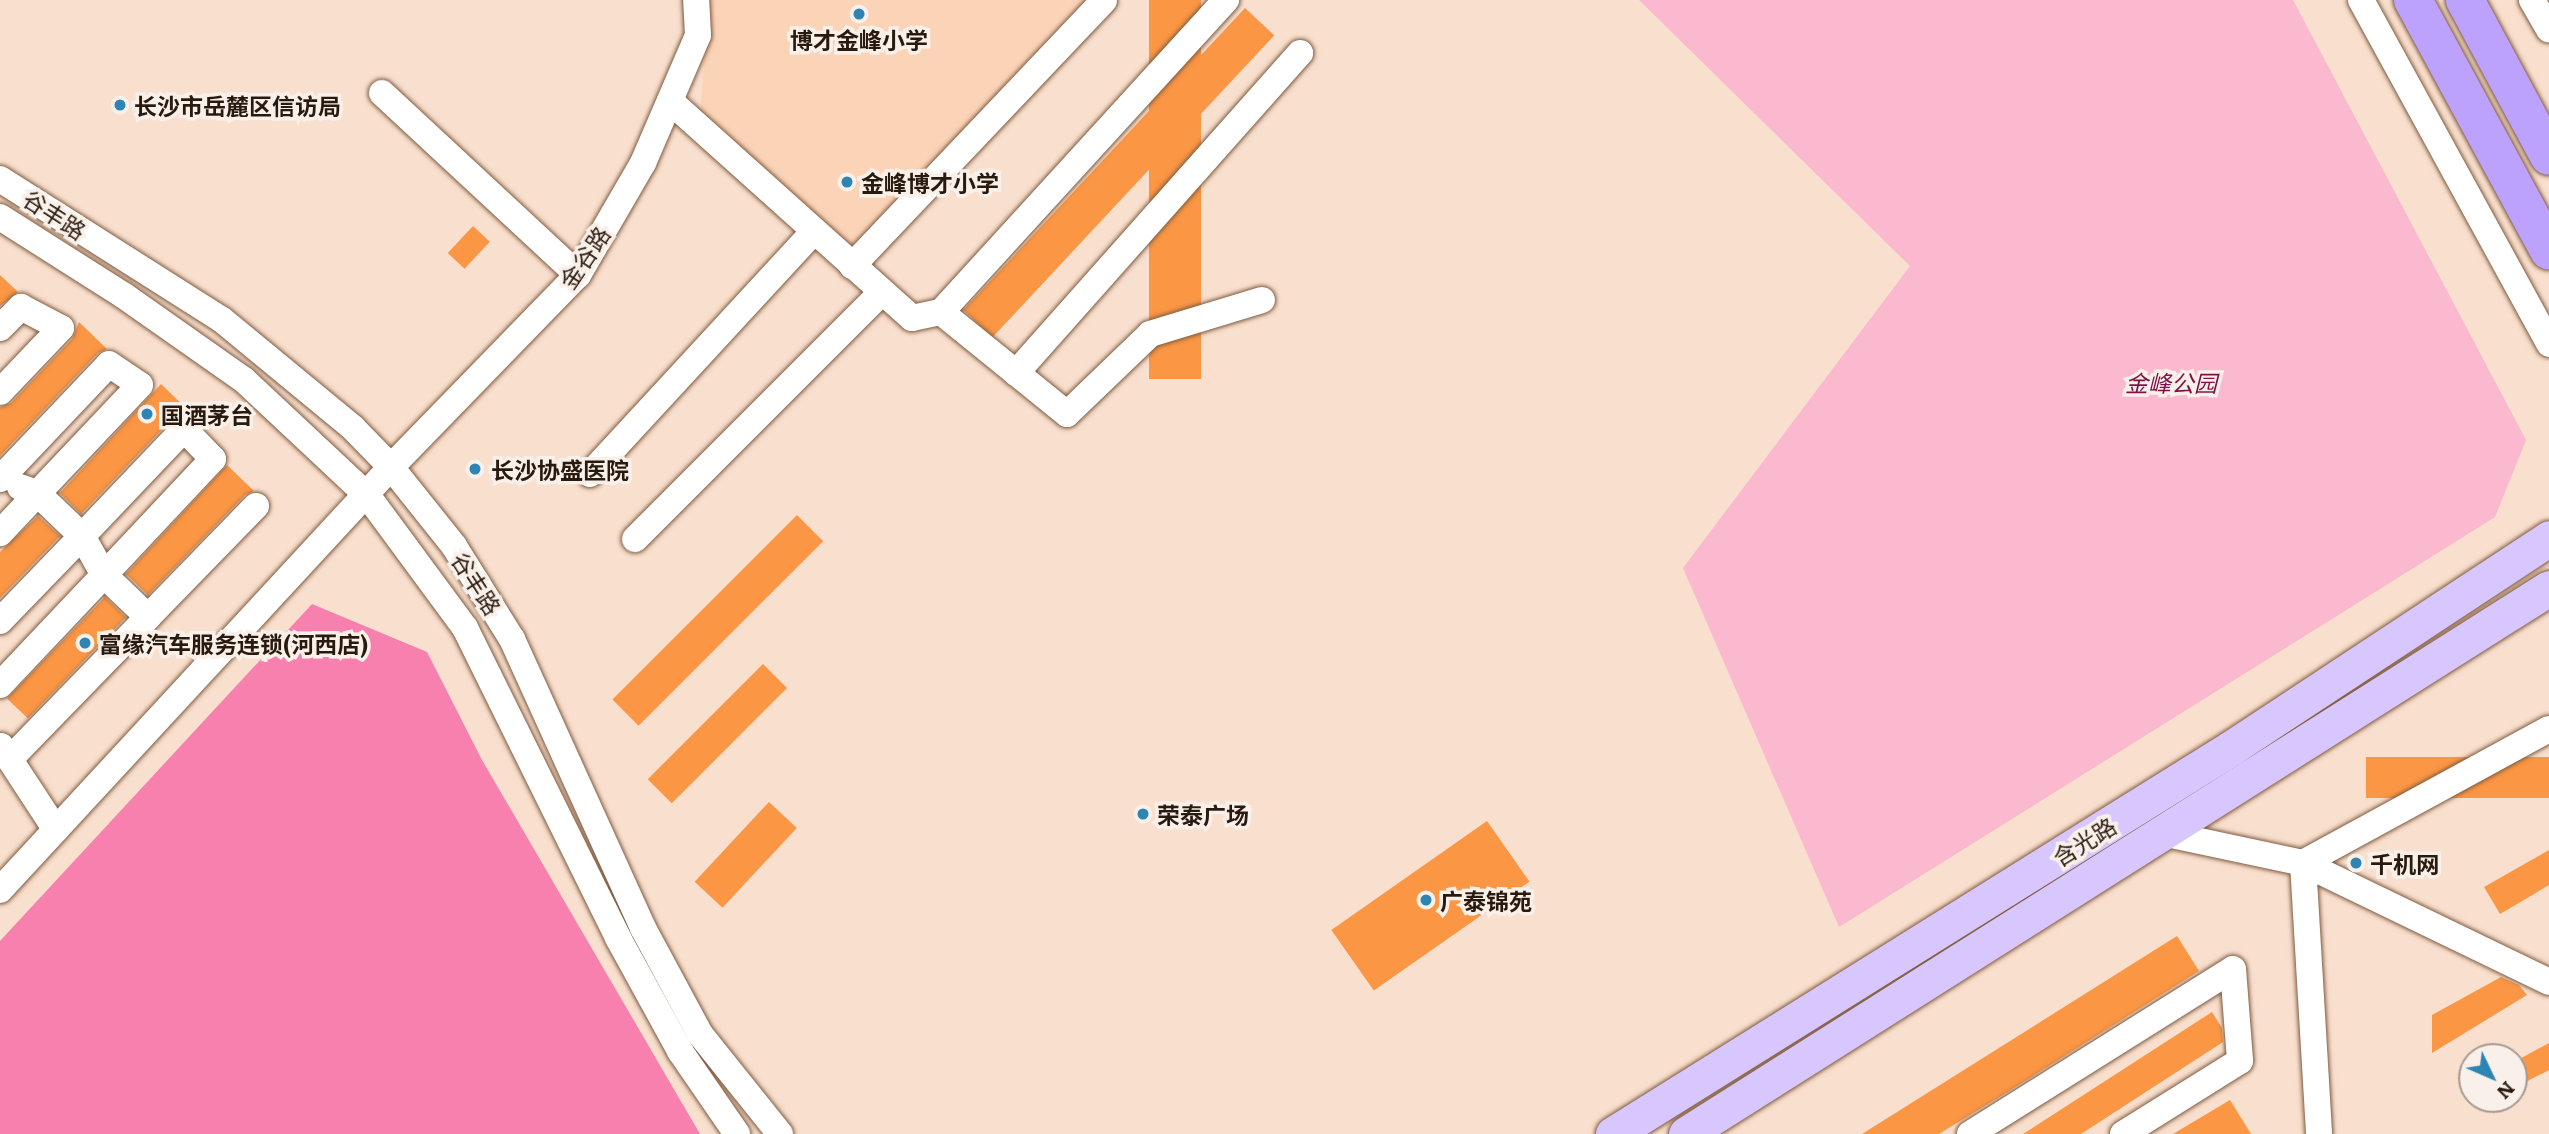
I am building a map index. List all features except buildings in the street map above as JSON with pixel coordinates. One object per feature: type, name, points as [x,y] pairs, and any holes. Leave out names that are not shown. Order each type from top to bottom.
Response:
[{"type":"highway","points":[[2413,0],[2549,250]]},
{"type":"highway","points":[[2465,0],[2549,156]]},
{"type":"main road","name":"含光路","points":[[1613,1134],[2231,748],[2549,538]]},
{"type":"main road","name":"含光路","points":[[1686,1134],[2549,588]]},
{"type":"street","name":"金谷路","points":[[0,890],[391,467],[578,275],[643,163],[698,36],[696,0]]},
{"type":"street","points":[[852,266],[1104,0]]},
{"type":"street","points":[[670,101],[912,318],[942,312],[1226,0]]},
{"type":"street","points":[[2361,0],[2549,344]]},
{"type":"street","points":[[2532,0],[2549,30]]},
{"type":"street","points":[[1016,373],[1300,53]]},
{"type":"street","points":[[382,93],[578,275]]},
{"type":"street","name":"谷丰路","points":[[0,179],[220,319],[353,428],[391,467],[454,546],[513,639],[643,928],[700,1034],[780,1134]]},
{"type":"street","name":"谷丰路","points":[[0,217],[123,295],[244,380],[367,495],[465,628],[618,938],[680,1051],[737,1134]]},
{"type":"street","points":[[590,474],[814,231]]},
{"type":"street","points":[[635,539],[882,292]]},
{"type":"street","points":[[942,312],[1068,414],[1150,334],[1262,300]]},
{"type":"street","points":[[0,328],[20,307],[61,328],[0,392]]},
{"type":"street","points":[[0,533],[37,493],[140,385],[109,364],[0,480],[37,493],[82,536],[104,575],[148,617]]},
{"type":"street","points":[[0,621],[184,429],[213,459],[0,685]]},
{"type":"street","points":[[56,830],[5,752],[148,617],[256,506]]},
{"type":"street","points":[[2303,863],[2549,729]]},
{"type":"street","points":[[2162,833],[2303,863],[2549,982]]},
{"type":"street","points":[[2303,863],[2319,1134]]},
{"type":"street","points":[[1969,1134],[2233,969],[2240,1061],[2123,1134]]},
{"type":"shaded area","name":"金峰博才小学","points":[[709,0],[1092,0],[853,251],[700,113]]},
{"type":"shaded area","points":[[312,604],[427,652],[482,760],[700,1134],[0,1134],[0,941]]},
{"type":"green space","name":"金峰公园","points":[[1639,0],[2293,0],[2526,440],[2495,517],[1839,927],[1683,568],[1910,266]]},
{"type":"place","name":"博才金峰小学","points":[[859,14]]},
{"type":"place","name":"长沙市岳麓区信访局","points":[[120,105]]},
{"type":"place","name":"金峰博才小学","points":[[847,182]]},
{"type":"place","name":"国酒茅台","points":[[147,414]]},
{"type":"place","name":"长沙协盛医院","points":[[475,469]]},
{"type":"place","name":"富缘汽车服务连锁(河西店)","points":[[85,643]]},
{"type":"place","name":"荣泰广场","points":[[1143,814]]},
{"type":"place","name":"千机网","points":[[2356,863]]},
{"type":"place","name":"广泰锦苑","points":[[1426,900]]}]
